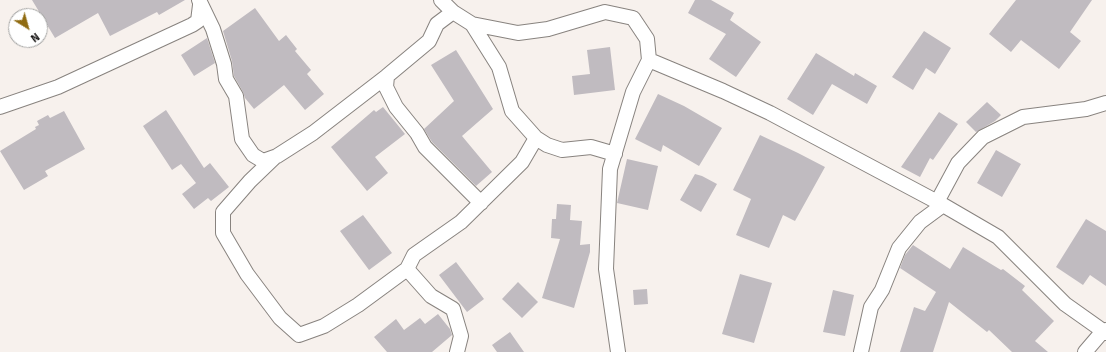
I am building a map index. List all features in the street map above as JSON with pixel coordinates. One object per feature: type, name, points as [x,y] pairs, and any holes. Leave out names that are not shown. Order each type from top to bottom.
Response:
[{"type":"street","points":[[441,0],[453,12],[472,24],[518,33],[548,29],[605,12],[633,18],[647,39],[649,60],[633,92],[610,169],[606,269],[618,352]]},
{"type":"street","points":[[0,107],[58,87],[192,25],[198,21],[200,2]]},
{"type":"street","points":[[200,2],[213,29],[224,64],[226,79],[236,96],[242,139],[253,155],[263,161],[275,157]]},
{"type":"street","points":[[453,12],[437,24],[429,41],[387,76],[313,133],[275,157],[250,181],[223,212],[223,232],[247,274],[280,318],[299,335],[324,326],[358,305],[408,269],[414,255],[461,222],[522,162],[536,138]]},
{"type":"street","points":[[472,24],[499,67],[512,111],[536,138],[547,145],[562,150],[591,147],[615,154]]},
{"type":"street","points":[[649,60],[723,91],[770,113],[940,203],[998,237],[1065,304],[1105,331],[1085,352]]},
{"type":"street","points":[[387,76],[386,87],[396,107],[417,133],[425,147],[481,203]]},
{"type":"street","points":[[861,352],[871,307],[882,290],[899,248],[920,222],[940,203],[958,163],[983,136],[1023,117],[1086,109],[1106,103]]},
{"type":"street","points":[[408,269],[432,296],[453,309],[461,336],[457,352]]},
{"type":"building","points":[[32,0],[185,0],[159,15],[157,12],[110,36],[98,13],[55,38],[48,26],[48,8],[37,8]]},
{"type":"building","points":[[695,0],[711,0],[734,13],[730,20],[761,42],[736,77],[709,59],[726,34],[688,13]]},
{"type":"building","points":[[1016,0],[1092,0],[1070,32],[1081,41],[1059,69],[1021,40],[1011,52],[989,34]]},
{"type":"building","points":[[255,8],[279,41],[286,35],[297,49],[295,51],[311,70],[307,74],[324,94],[305,110],[284,85],[254,109],[245,98],[234,76],[232,61],[223,31]]},
{"type":"building","points":[[924,31],[951,48],[935,74],[926,68],[913,90],[892,77]]},
{"type":"building","points":[[207,38],[215,63],[194,76],[181,55]]},
{"type":"building","points":[[610,47],[615,90],[574,95],[572,76],[590,74],[587,50]]},
{"type":"building","points":[[456,50],[493,109],[462,136],[492,172],[476,186],[432,142],[424,129],[454,101],[431,65]]},
{"type":"building","points":[[816,53],[854,76],[855,73],[877,86],[867,104],[832,84],[813,115],[787,99]]},
{"type":"building","points":[[658,94],[684,106],[722,128],[699,166],[663,145],[661,152],[635,139]]},
{"type":"building","points":[[987,102],[1001,115],[995,121],[976,132],[966,122]]},
{"type":"building","points":[[383,107],[405,134],[375,157],[388,173],[367,191],[331,147],[374,110],[376,112]]},
{"type":"building","points":[[166,110],[204,168],[210,163],[229,187],[211,201],[208,198],[194,209],[182,194],[196,183],[181,164],[172,170],[143,126]]},
{"type":"building","points":[[64,111],[85,149],[45,171],[48,176],[24,190],[0,151],[36,129],[35,127],[39,125],[37,121],[48,115],[50,118]]},
{"type":"building","points":[[939,112],[958,124],[933,160],[930,158],[920,177],[901,167]]},
{"type":"building","points":[[760,135],[825,167],[795,221],[783,215],[769,248],[736,235],[751,199],[733,190]]},
{"type":"building","points":[[996,150],[1021,164],[1002,197],[977,183]]},
{"type":"building","points":[[627,159],[658,166],[648,210],[617,203]]},
{"type":"building","points":[[695,174],[717,184],[701,212],[680,200]]},
{"type":"building","points":[[557,204],[571,205],[570,220],[582,221],[580,245],[590,244],[590,252],[574,308],[542,298],[560,239],[551,238],[552,219],[556,219]]},
{"type":"building","points":[[363,215],[392,253],[369,270],[340,231]]},
{"type":"building","points":[[1086,219],[1106,231],[1106,286],[1090,275],[1083,285],[1056,267]]},
{"type":"building","points":[[913,245],[950,269],[963,247],[1001,270],[1003,269],[1025,286],[1022,290],[1054,321],[1035,341],[1048,352],[1012,352],[989,330],[987,332],[949,302],[933,352],[900,352],[914,307],[925,311],[936,292],[900,268],[905,255]]},
{"type":"building","points":[[456,262],[484,299],[467,312],[439,275]]},
{"type":"building","points":[[740,274],[772,283],[754,343],[722,334]]},
{"type":"building","points":[[518,282],[538,302],[522,318],[502,299]]},
{"type":"building","points":[[647,289],[648,304],[634,305],[633,290]]},
{"type":"building","points":[[833,290],[854,295],[845,336],[823,332]]},
{"type":"building","points":[[438,314],[450,329],[452,335],[432,352],[387,352],[374,337],[396,319],[404,330],[420,318],[425,324]]},
{"type":"building","points":[[510,332],[524,352],[497,352],[492,345]]}]
